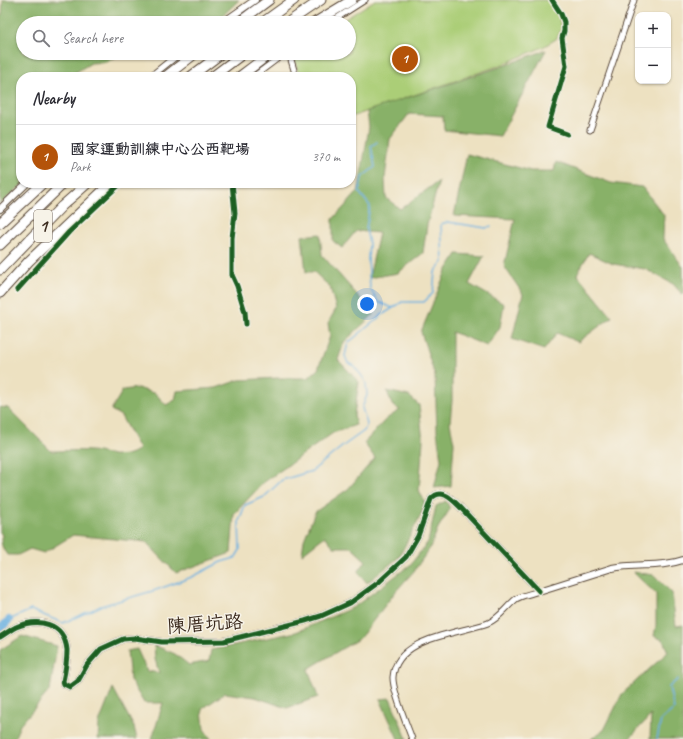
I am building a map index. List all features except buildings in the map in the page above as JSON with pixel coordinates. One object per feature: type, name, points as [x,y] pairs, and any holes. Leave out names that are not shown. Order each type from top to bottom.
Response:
[{"type":"highway","points":[[247,16],[269,0]]},
{"type":"highway","points":[[272,16],[294,0]]},
{"type":"highway","points":[[297,16],[321,0]]},
{"type":"highway","points":[[326,16],[352,0]]},
{"type":"highway","points":[[172,72],[187,60]]},
{"type":"highway","points":[[197,72],[213,60]]},
{"type":"highway","points":[[219,72],[235,60]]},
{"type":"highway","points":[[246,72],[262,60]]},
{"type":"highway","name":"1","points":[[0,223],[38,188]]},
{"type":"highway","name":"1","points":[[0,244],[59,188]]},
{"type":"highway","name":"1","points":[[0,270],[62,206],[82,188]]},
{"type":"highway","name":"1","points":[[0,293],[29,261],[106,188]]},
{"type":"street","points":[[232,16],[255,0]]},
{"type":"street","points":[[340,16],[365,0]]},
{"type":"street","points":[[552,0],[564,22],[562,38],[566,66],[548,127],[567,134]]},
{"type":"street","points":[[590,130],[634,0]]},
{"type":"street","points":[[156,72],[171,60]]},
{"type":"street","points":[[259,72],[275,60]]},
{"type":"street","points":[[291,60],[295,72]]},
{"type":"street","points":[[0,209],[22,188]]},
{"type":"street","points":[[17,290],[69,232],[116,188]]},
{"type":"street","points":[[232,188],[235,213],[232,238],[232,275],[245,312],[246,324]]},
{"type":"street","name":"陳厝坑路","points":[[0,637],[16,627],[36,623],[53,626],[60,631],[66,650],[63,681],[64,684],[70,687],[78,681],[87,665],[97,653],[113,643],[123,639],[135,638],[162,642],[224,641],[321,616],[350,603],[379,582],[406,557],[418,536],[431,499],[440,494],[446,494],[452,499],[539,591]]},
{"type":"street","points":[[412,739],[396,693],[393,678],[400,658],[410,649],[423,642],[495,620],[516,598],[612,568],[622,566],[664,566],[683,560]]},
{"type":"green space","points":[[3,0],[239,0],[222,16],[16,16],[16,60],[110,60],[106,62],[91,63],[76,72],[16,72],[16,188],[18,188],[0,204],[0,16],[2,15]]},
{"type":"green space","points":[[375,0],[550,0],[558,14],[562,29],[556,39],[543,47],[501,65],[356,115],[356,72],[298,72],[295,60],[356,60],[356,16],[350,16]]},
{"type":"green space","points":[[546,50],[500,136],[444,130],[443,116],[409,114],[390,139],[385,178],[386,198],[400,209],[439,181],[427,225],[423,253],[398,273],[369,278],[379,233],[356,231],[342,248],[333,241],[333,219],[358,192],[369,127],[367,111],[500,67]]},
{"type":"green space","points":[[467,154],[531,171],[554,171],[556,162],[611,183],[642,187],[664,215],[663,239],[683,267],[683,295],[673,284],[645,269],[613,264],[589,253],[577,274],[612,317],[578,342],[557,333],[544,350],[512,339],[523,294],[504,266],[515,219],[454,216]]},
{"type":"green space","points":[[320,234],[322,255],[374,314],[344,342],[338,360],[359,382],[354,415],[356,425],[333,433],[263,483],[234,514],[231,553],[176,573],[146,542],[73,535],[44,553],[30,549],[18,555],[7,555],[2,546],[2,535],[0,532],[0,407],[8,408],[51,451],[91,451],[116,455],[127,455],[139,449],[121,416],[111,410],[123,390],[138,388],[156,394],[166,405],[175,400],[177,391],[216,388],[239,380],[308,378],[318,369],[330,336],[328,323],[336,309],[330,287],[314,272],[306,272],[302,236]]},
{"type":"green space","points":[[457,254],[484,256],[469,284],[504,304],[500,327],[487,346],[452,332],[452,401],[450,423],[454,443],[451,486],[434,488],[441,460],[437,431],[435,376],[421,332],[446,271]]},
{"type":"green space","points":[[387,391],[409,396],[419,405],[423,441],[419,490],[426,505],[399,557],[367,583],[358,572],[366,561],[351,547],[334,547],[325,536],[302,554],[304,540],[315,512],[348,489],[375,458],[364,443],[386,419],[400,410],[392,405]]},
{"type":"green space","points":[[446,501],[450,509],[438,528],[430,548],[414,571],[396,591],[360,638],[308,669],[318,697],[287,708],[255,697],[225,693],[202,709],[204,729],[211,739],[152,739],[163,703],[144,703],[130,680],[127,651],[137,649],[147,671],[159,673],[155,659],[154,645],[175,654],[189,665],[209,661],[211,650],[296,632],[354,607],[410,565],[428,542],[436,506]]},
{"type":"green space","points":[[633,572],[654,575],[672,593],[676,626],[683,625],[683,739],[650,739],[651,715],[629,739],[591,739],[604,730],[622,694],[668,652],[663,640],[654,636],[656,626],[656,594]]},
{"type":"green space","points":[[22,636],[57,646],[50,690],[20,725],[14,739],[0,739],[0,650]]},
{"type":"green space","points":[[113,688],[134,727],[137,739],[98,739],[99,723]]},
{"type":"green space","points":[[390,698],[407,739],[398,739],[380,699]]},
{"type":"waterway","points":[[377,142],[371,146],[375,167],[362,177],[359,192],[370,206],[366,229],[369,244],[368,259],[370,288],[378,302],[393,308]]},
{"type":"waterway","points":[[9,620],[31,610],[63,623],[101,606],[156,590],[192,577],[221,562],[235,558],[240,550],[239,521],[245,505],[264,497],[282,480],[312,471],[364,431],[367,424],[362,408],[367,395],[366,383],[354,366],[348,363],[345,356],[348,343],[382,315],[402,302],[424,302],[433,293],[435,272],[443,262],[441,224],[448,222],[486,228],[491,226]]},
{"type":"waterway","points":[[0,629],[9,620]]},
{"type":"waterway","points":[[657,739],[661,720],[674,709],[669,687],[678,679]]},
{"type":"cycle path","points":[[552,0],[564,22],[562,38],[566,66],[548,127],[567,134]]},
{"type":"cycle path","points":[[17,290],[69,232],[116,188]]},
{"type":"cycle path","points":[[232,188],[235,213],[232,238],[232,275],[245,312],[246,324]]},
{"type":"cycle path","points":[[0,637],[24,624],[41,623],[55,628],[61,633],[65,641],[67,654],[63,681],[64,684],[70,687],[78,681],[87,665],[101,649],[123,639],[135,638],[162,642],[224,641],[321,616],[350,603],[379,582],[406,557],[418,536],[431,499],[439,494],[450,498],[457,504],[539,591]]},
{"type":"place","name":"國家運動訓練中心公西靶場","points":[[405,59]]}]
